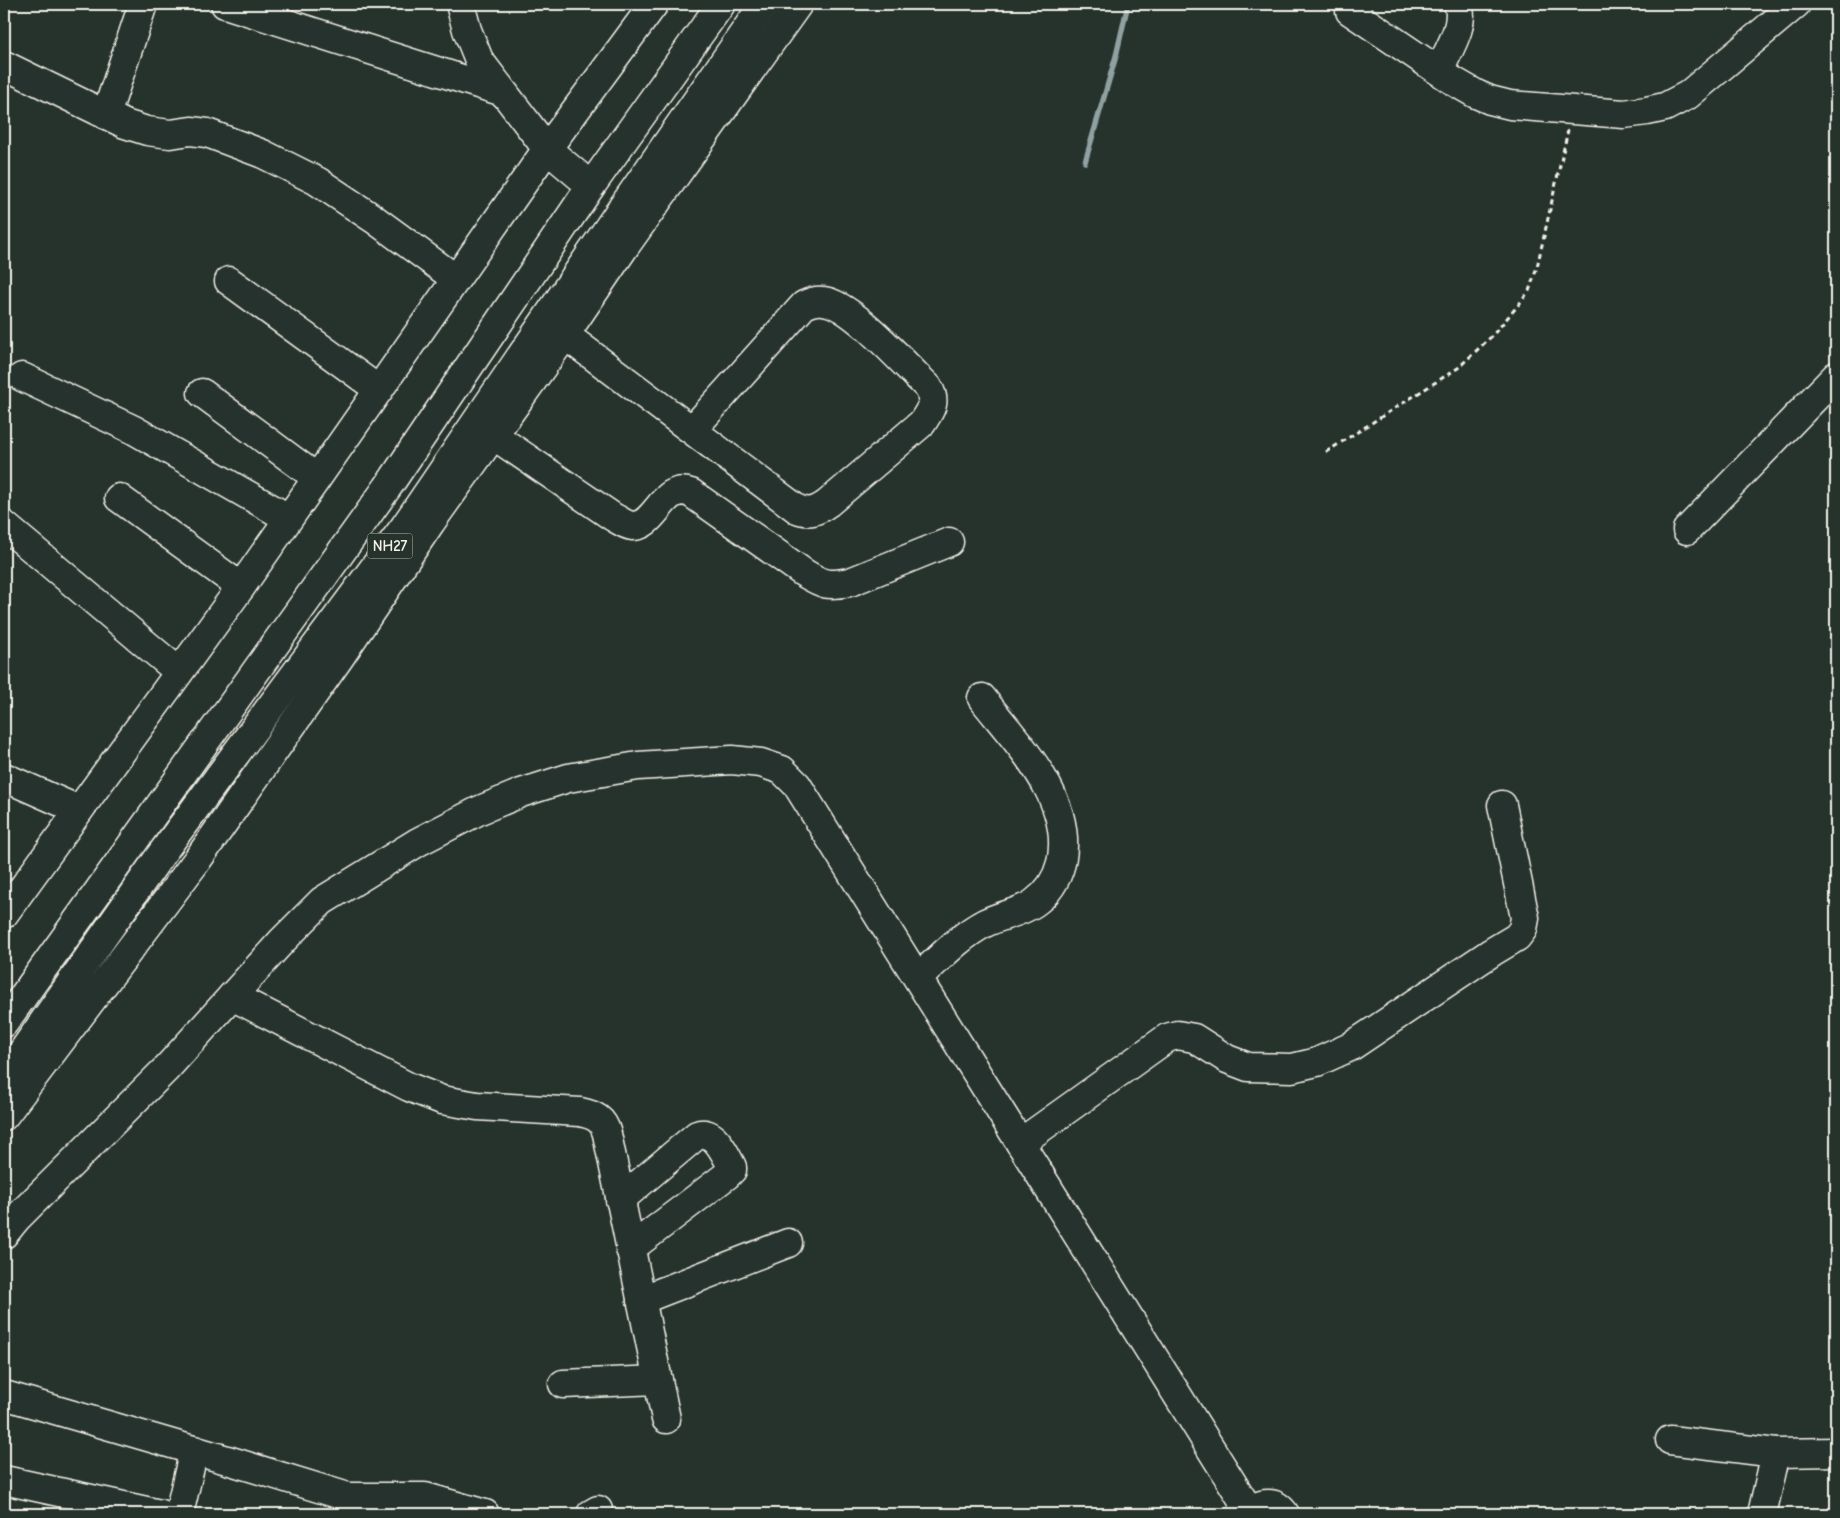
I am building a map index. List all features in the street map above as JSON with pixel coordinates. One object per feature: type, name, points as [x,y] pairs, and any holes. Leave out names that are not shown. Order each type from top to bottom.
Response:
[{"type":"main road","points":[[106,115],[142,4]]},
{"type":"main road","points":[[225,4],[503,92]]},
{"type":"main road","points":[[460,4],[466,30],[479,60],[547,149],[591,186]]},
{"type":"main road","points":[[4,914],[241,587],[547,149],[654,4]]},
{"type":"main road","name":"NH27","points":[[4,1024],[387,488],[591,186],[721,4]]},
{"type":"main road","name":"NH27","points":[[4,1078],[162,852],[405,526],[614,218],[764,4]]},
{"type":"main road","points":[[4,1116],[198,859],[340,658],[431,522],[798,4]]},
{"type":"main road","points":[[1438,71],[1458,28],[1460,16],[1458,4]]},
{"type":"main road","points":[[1350,11],[1438,71],[1476,94],[1490,100],[1510,105],[1624,114],[1665,107],[1688,95],[1796,4]]},
{"type":"main road","points":[[4,65],[125,124],[146,131],[170,134],[207,133],[263,154],[317,181],[374,219],[456,279]]},
{"type":"main road","points":[[229,281],[379,390]]},
{"type":"main road","points":[[565,335],[797,509],[811,513],[828,503],[922,423],[932,405],[933,396],[928,387],[854,314],[824,300],[814,301],[804,305],[692,430]]},
{"type":"main road","points":[[1687,530],[1836,376]]},
{"type":"main road","points":[[22,378],[134,430],[288,518]]},
{"type":"main road","points":[[202,393],[316,478]]},
{"type":"main road","points":[[494,435],[613,517],[631,526],[640,524],[650,517],[669,496],[676,492],[680,490],[690,493],[821,584],[833,585],[850,582],[948,542]]},
{"type":"main road","points":[[119,498],[241,587]]},
{"type":"main road","points":[[4,526],[179,672]]},
{"type":"main road","points":[[918,978],[972,931],[986,923],[1033,904],[1046,893],[1058,875],[1062,856],[1063,831],[1057,805],[1041,774],[982,698]]},
{"type":"main road","points":[[4,1234],[17,1218],[166,1069],[282,941],[322,902],[418,842],[480,810],[521,792],[568,778],[638,766],[732,760],[761,763],[782,770],[797,785],[1020,1143],[1245,1512],[1266,1503],[1272,1503],[1278,1506],[1285,1514]]},
{"type":"main road","points":[[4,777],[79,810]]},
{"type":"main road","points":[[1020,1143],[1167,1038],[1177,1035],[1194,1038],[1226,1059],[1248,1067],[1292,1068],[1317,1062],[1350,1047],[1517,937],[1522,929],[1525,918],[1502,805]]},
{"type":"main road","points":[[232,996],[409,1087],[442,1100],[477,1106],[555,1110],[592,1115],[599,1119],[604,1126],[666,1419]]},
{"type":"main road","points":[[620,1200],[696,1135],[702,1133],[708,1134],[715,1139],[732,1167],[732,1170],[727,1175],[630,1249]]},
{"type":"main road","points":[[641,1300],[788,1242]]},
{"type":"main road","points":[[563,1384],[658,1380]]},
{"type":"main road","points":[[4,1395],[348,1497],[425,1497],[485,1514]]},
{"type":"main road","points":[[1670,1440],[1776,1453],[1836,1452]]},
{"type":"main road","points":[[179,1514],[194,1450]]},
{"type":"main road","points":[[1762,1514],[1776,1453]]},
{"type":"main road","points":[[4,1480],[151,1513]]},
{"type":"path","points":[[1326,452],[1458,368],[1492,336],[1529,291],[1537,267],[1572,110]]},
{"type":"waterway","points":[[1085,162],[1116,56],[1128,4]]}]
